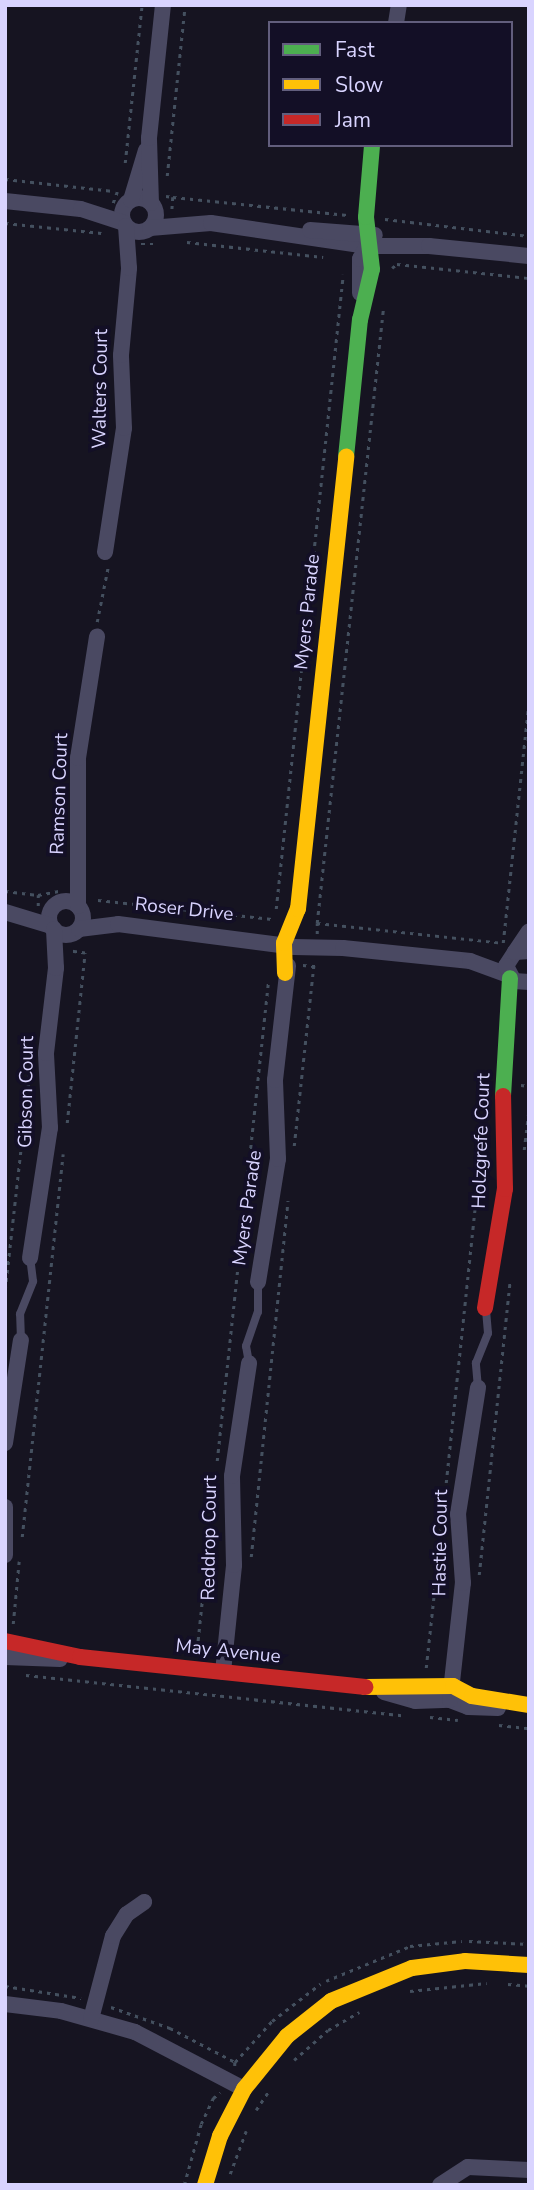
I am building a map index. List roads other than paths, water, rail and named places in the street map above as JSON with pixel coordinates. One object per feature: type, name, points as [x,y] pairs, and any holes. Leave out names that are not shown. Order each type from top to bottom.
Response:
[{"type":"street","points":[[123,207],[149,138],[163,5]]},
{"type":"street","name":"Walters Court","points":[[129,268],[144,234],[156,219],[152,204],[149,138]]},
{"type":"street","name":"Myers Parade","points":[[258,1282],[278,1159],[275,1080],[285,973],[298,909],[360,320],[372,269],[367,239],[372,147]]},
{"type":"street","points":[[5,201],[81,209],[152,204],[171,219],[529,256]]},
{"type":"street","points":[[123,207],[144,234],[171,219]]},
{"type":"street","name":"Walters Court","points":[[105,552],[124,428],[121,355],[129,268],[123,207]]},
{"type":"street","name":"Ramson Court","points":[[75,931],[83,920],[79,907],[78,758],[97,636]]},
{"type":"street","name":"Ramson Court","points":[[52,927],[57,905],[78,871]]},
{"type":"street","points":[[9,912],[57,905]]},
{"type":"street","name":"Roser Drive","points":[[57,905],[79,907],[118,924]]},
{"type":"street","points":[[9,912],[52,927],[75,931]]},
{"type":"street","name":"Roser Drive","points":[[75,931],[118,924],[470,961]]},
{"type":"street","name":"Gibson Court","points":[[30,1258],[49,1146],[46,1053],[56,968],[52,927]]},
{"type":"street","points":[[509,976],[529,930]]},
{"type":"street","name":"Gibson Court","points":[[56,968],[75,931]]},
{"type":"street","points":[[470,961],[518,953]]},
{"type":"street","points":[[470,961],[528,983]]},
{"type":"street","name":"Holzgrefe Court","points":[[485,1308],[505,1189],[503,1102],[510,1017],[509,976]]},
{"type":"street","name":"Holzgrefe Court","points":[[510,1017],[528,983]]},
{"type":"street","points":[[5,1443],[21,1340]]},
{"type":"street","name":"Reddrop Court","points":[[223,1672],[234,1564],[231,1483],[250,1363]]},
{"type":"street","name":"Hastie Court","points":[[450,1693],[463,1583],[458,1514],[478,1388]]},
{"type":"street","points":[[5,1507],[5,1555]]},
{"type":"street","name":"May Avenue","points":[[5,1641],[80,1657]]},
{"type":"street","name":"May Avenue","points":[[5,1657],[80,1657],[372,1688],[431,1690],[529,1705]]},
{"type":"street","points":[[91,2019],[113,1936],[127,1914],[144,1902]]},
{"type":"street","points":[[205,2185],[220,2136],[244,2089],[287,2036],[331,2001],[358,1988],[437,1964],[529,1965]]},
{"type":"street","points":[[5,2004],[91,2019],[157,2040],[244,2089]]},
{"type":"street","points":[[440,2185],[468,2167],[529,2171]]},
{"type":"lane","points":[[21,1340],[20,1314],[33,1281],[30,1258]]},
{"type":"lane","points":[[250,1363],[246,1346],[258,1312],[258,1282]]},
{"type":"lane","points":[[478,1388],[475,1363],[488,1333],[485,1308]]}]
